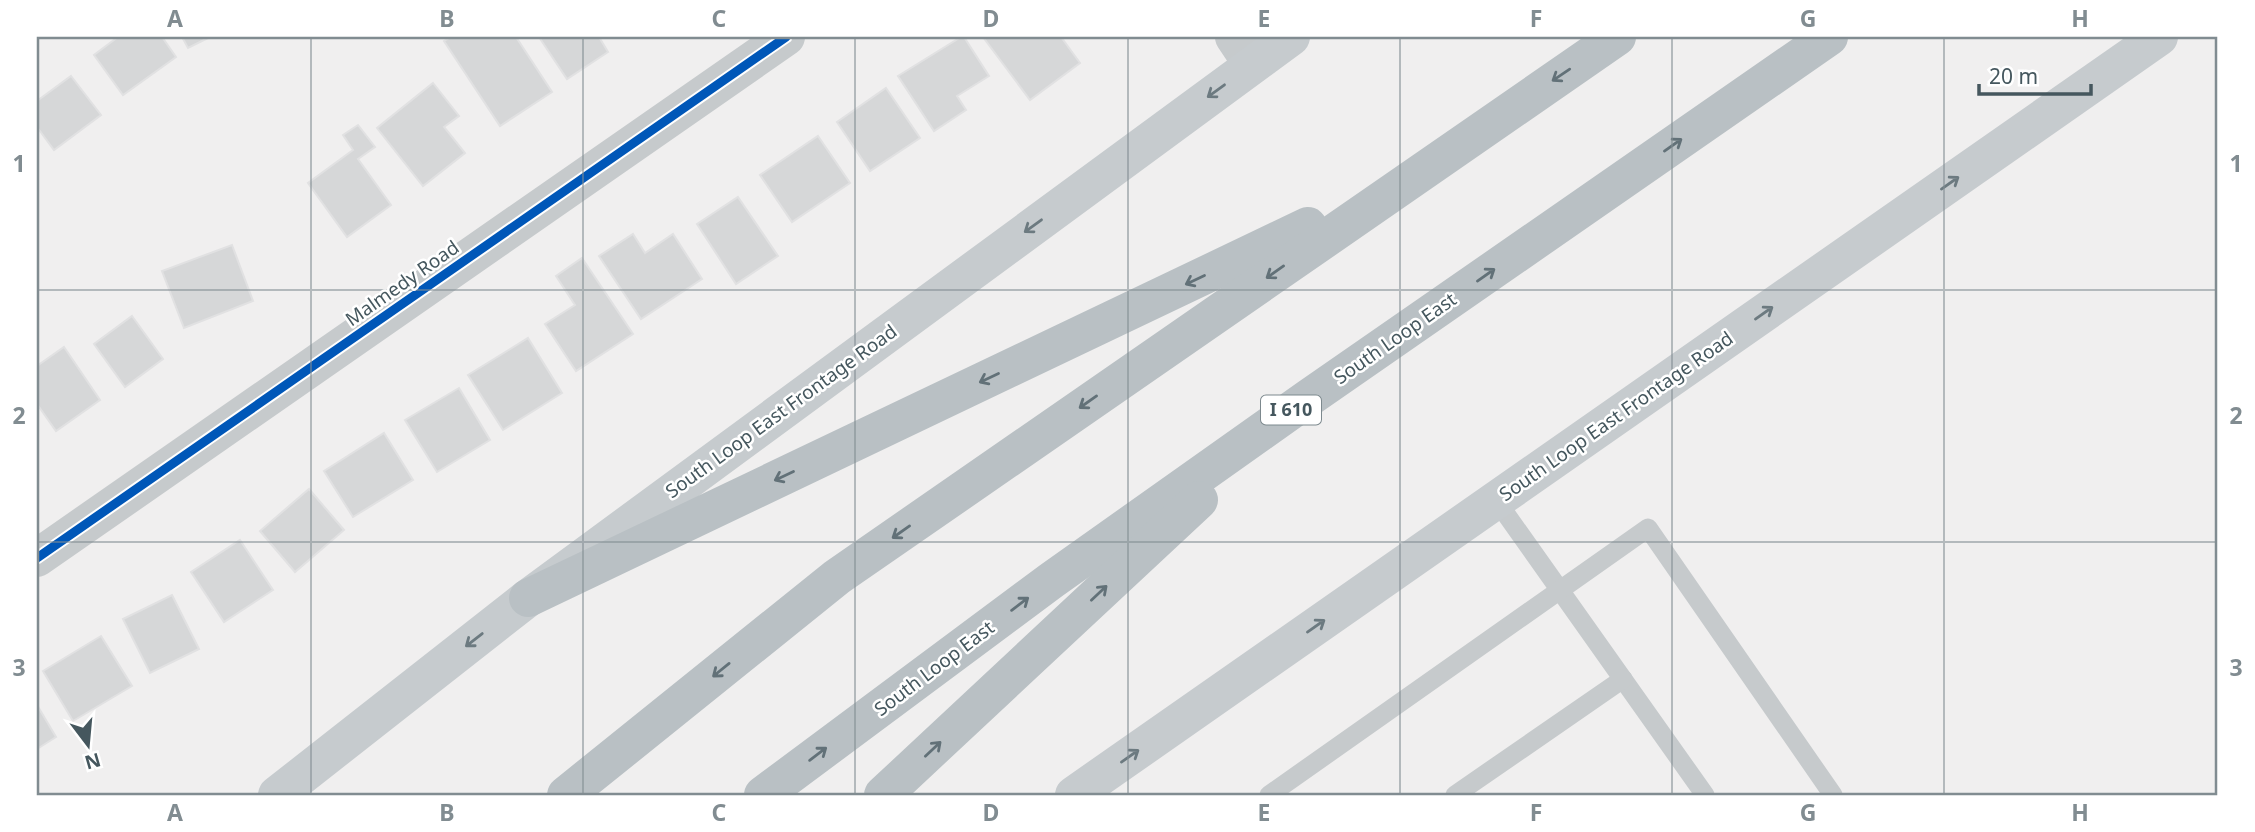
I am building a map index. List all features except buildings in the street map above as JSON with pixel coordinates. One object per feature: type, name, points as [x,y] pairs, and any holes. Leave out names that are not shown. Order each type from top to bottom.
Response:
[{"type":"highway","points":[[566,795],[837,576],[1617,37]]},
{"type":"highway","name":"South Loop East","points":[[763,795],[1052,580],[1310,397],[1829,37]]},
{"type":"highway","points":[[528,598],[1411,177]]},
{"type":"highway","points":[[883,795],[1310,397]]},
{"type":"main road","name":"South Loop East Frontage Road","points":[[278,795],[528,598],[1243,50],[1291,37]]},
{"type":"main road","name":"South Loop East Frontage Road","points":[[1074,795],[2159,37]]},
{"type":"street","name":"Malmedy Road","points":[[37,558],[786,37]]},
{"type":"lane","points":[[1496,500],[1705,795]]},
{"type":"lane","points":[[1269,795],[1648,528],[1833,795]]},
{"type":"lane","points":[[1455,795],[1623,679]]},
{"type":"cycle path","points":[[37,558],[786,37]]}]
